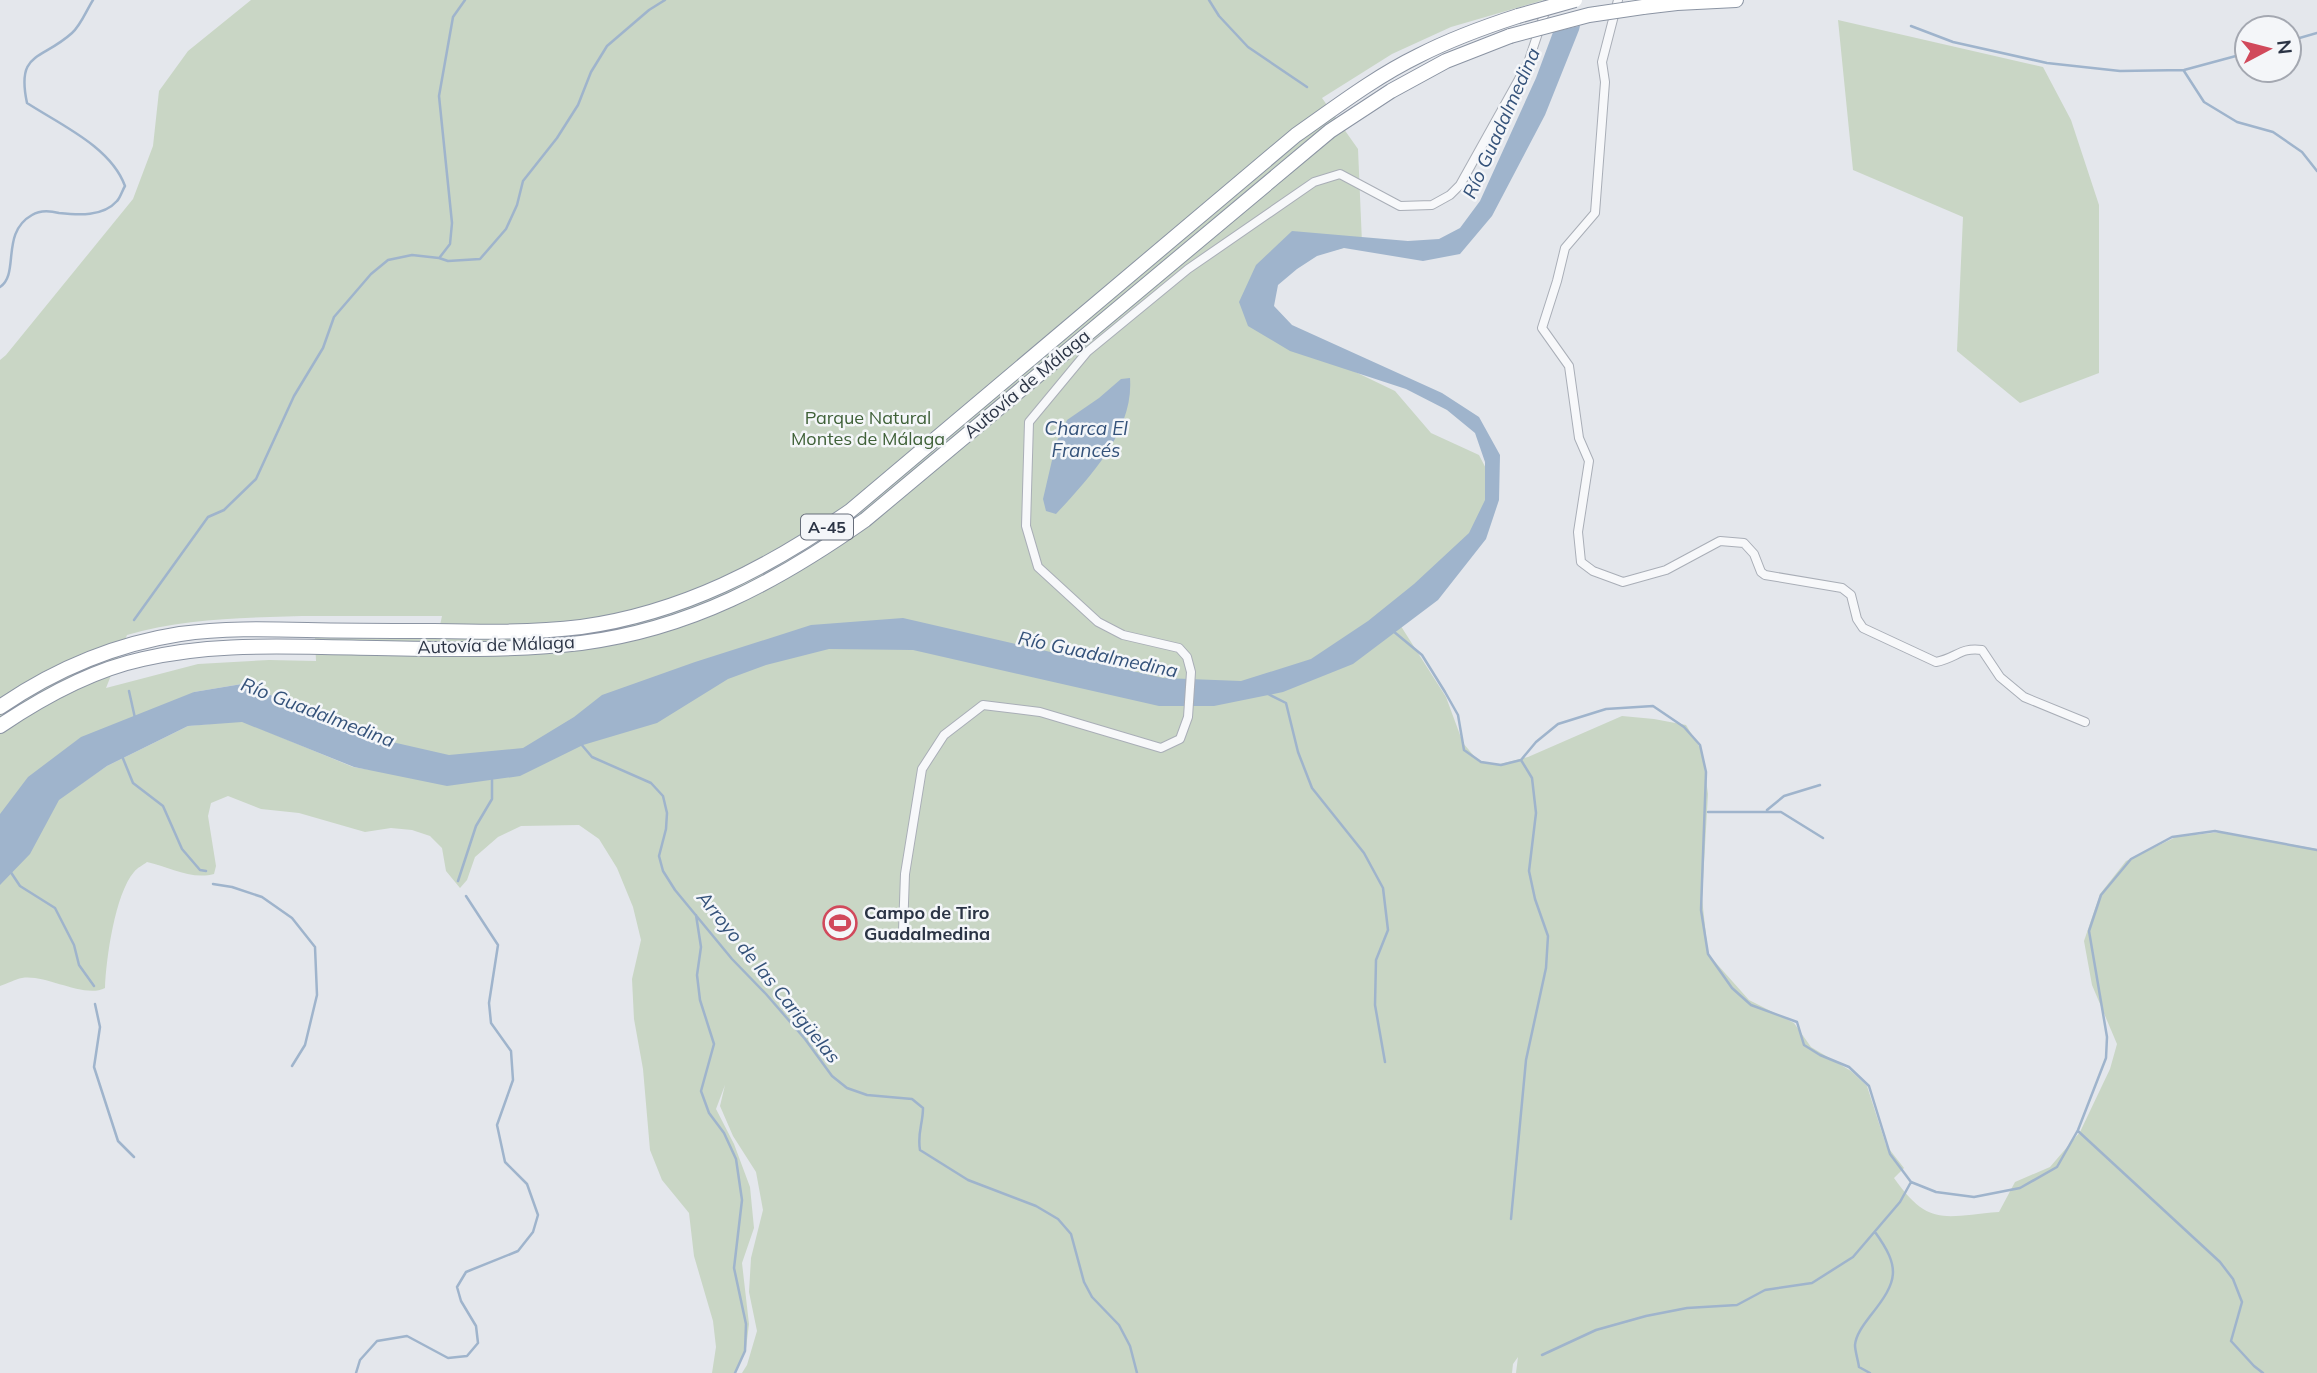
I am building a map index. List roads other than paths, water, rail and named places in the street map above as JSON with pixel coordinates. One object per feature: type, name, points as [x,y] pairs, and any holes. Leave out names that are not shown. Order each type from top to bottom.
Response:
[{"type":"highway","name":"Autovía de Málaga","points":[[0,706],[63,671],[98,656],[136,643],[181,634],[250,629],[489,632],[568,628],[637,616],[718,588],[801,545],[850,511],[1296,135],[1352,95],[1417,56],[1469,32],[1575,0]]},
{"type":"highway","name":"Autovía de Málaga","points":[[0,726],[28,707],[94,675],[140,659],[184,651],[254,646],[542,647],[628,634],[725,604],[811,558],[865,520],[1330,131],[1391,91],[1446,61],[1510,36],[1589,15],[1677,3],[1736,0]]},
{"type":"street","points":[[903,931],[905,874],[922,769],[944,735],[983,705],[1040,712],[1161,748],[1180,739],[1188,717],[1191,672],[1187,657],[1179,648],[1124,635],[1098,622],[1038,567],[1026,526],[1030,422],[1087,352],[1188,270],[1314,182],[1340,174],[1399,206],[1432,205],[1450,195],[1460,185],[1528,63],[1549,0]]},
{"type":"street","points":[[1618,0],[1602,62],[1605,82],[1595,213],[1565,248],[1542,328],[1569,366],[1578,438],[1589,461],[1578,532],[1581,562],[1593,571],[1623,582],[1666,570],[1720,541],[1744,543],[1754,554],[1761,572],[1765,575],[1842,588],[1851,595],[1857,619],[1863,628],[1936,662],[1949,660],[1968,648],[1982,650],[2000,677],[2024,696],[2085,722]]},
{"type":"water","points":[[1565,0],[1586,0],[1579,30],[1545,115],[1492,216],[1460,254],[1423,261],[1344,248],[1317,256],[1278,285],[1274,306],[1292,325],[1442,393],[1479,417],[1500,455],[1499,500],[1486,539],[1438,600],[1353,664],[1283,692],[1214,706],[1159,706],[913,650],[829,649],[766,665],[728,679],[657,723],[583,745],[520,776],[447,786],[354,767],[242,722],[188,726],[107,766],[59,800],[30,854],[0,885],[0,814],[28,777],[81,737],[194,692],[242,684],[392,742],[449,755],[523,748],[574,717],[602,695],[811,625],[903,618],[1163,678],[1241,681],[1311,659],[1368,621],[1414,584],[1469,533],[1485,500],[1485,462],[1475,433],[1447,410],[1406,389],[1290,351],[1248,326],[1239,302],[1256,265],[1292,231],[1408,241],[1439,239],[1460,228],[1480,201],[1536,78]]},
{"type":"water","name":"Charca El Francés","points":[[1130,378],[1125,417],[1107,452],[1056,514],[1046,511],[1043,499],[1056,443],[1067,420],[1121,379]]},
{"type":"waterway","points":[[0,287],[9,273],[13,242],[22,223],[32,215],[42,212],[82,214],[105,210],[117,201],[125,186],[118,172],[97,148],[27,103],[25,74],[28,65],[72,33],[93,0]]},
{"type":"waterway","points":[[440,257],[450,244],[452,223],[439,96],[453,17],[465,0]]},
{"type":"waterway","points":[[134,620],[208,517],[224,510],[256,479],[294,396],[323,348],[334,317],[371,274],[388,260],[412,255],[448,261],[480,259],[506,229],[517,205],[523,181],[557,138],[578,105],[591,72],[607,46],[649,10],[665,0]]},
{"type":"waterway","points":[[1209,0],[1219,16],[1248,47],[1307,87]]},
{"type":"waterway","points":[[1911,26],[1953,42],[2047,63],[2120,71],[2184,70],[2233,57]]},
{"type":"waterway","points":[[2303,37],[2317,33]]},
{"type":"waterway","points":[[2184,71],[2204,102],[2237,122],[2273,132],[2302,152],[2317,171]]},
{"type":"waterway","points":[[1393,631],[1422,655],[1458,715],[1464,750],[1481,762],[1501,765],[1521,760],[1536,742],[1558,724],[1606,709],[1653,706],[1684,727],[1700,745],[1706,772],[1701,910],[1708,954],[1732,988],[1751,1005],[1797,1022],[1804,1045],[1849,1067],[1869,1086],[1890,1154],[1911,1182],[1936,1192],[1974,1197],[2020,1188],[2057,1167],[2078,1130],[2106,1058],[2107,1037],[2089,931],[2101,895],[2131,859],[2172,837],[2215,831],[2317,850]]},
{"type":"waterway","points":[[129,691],[135,718]]},
{"type":"waterway","points":[[1268,694],[1286,703],[1298,752],[1312,788],[1364,853],[1383,888],[1388,930],[1376,960],[1375,1005],[1385,1062]]},
{"type":"waterway","name":"Arroyo de las Carigüelas","points":[[581,744],[592,757],[651,783],[663,796],[667,813],[659,856],[663,871],[675,890],[732,959],[805,1039],[832,1076],[847,1088],[867,1095],[912,1099],[923,1108],[920,1150],[968,1180],[1036,1206],[1058,1219],[1071,1234],[1084,1282],[1092,1297],[1119,1325],[1130,1346],[1137,1373]]},
{"type":"waterway","points":[[122,756],[133,783],[163,806],[182,849],[200,870],[206,871]]},
{"type":"waterway","points":[[1511,1219],[1526,1060],[1546,968],[1548,936],[1529,871],[1536,813],[1532,778],[1521,760]]},
{"type":"waterway","points":[[458,881],[476,826],[492,799],[492,780]]},
{"type":"waterway","points":[[1767,810],[1784,796],[1820,785]]},
{"type":"waterway","points":[[1708,812],[1781,812],[1823,838]]},
{"type":"waterway","points":[[10,871],[20,886],[55,908],[74,945],[79,965],[94,986]]},
{"type":"waterway","points":[[213,884],[262,897],[292,918],[315,947],[317,995],[305,1045],[292,1066]]},
{"type":"waterway","points":[[356,1373],[360,1360],[377,1341],[407,1336],[448,1358],[467,1356],[478,1343],[476,1326],[461,1301],[457,1287],[466,1272],[518,1251],[533,1232],[538,1215],[527,1184],[505,1162],[497,1125],[513,1080],[511,1051],[491,1023],[489,1003],[498,945],[466,896]]},
{"type":"waterway","points":[[696,915],[701,947],[697,975],[700,1000],[714,1044],[701,1091],[709,1113],[724,1133],[736,1159],[742,1200],[734,1268],[746,1324],[745,1351],[735,1373]]},
{"type":"waterway","points":[[95,1004],[100,1027],[94,1067],[118,1141],[134,1157]]},
{"type":"waterway","points":[[2078,1131],[2220,1262],[2233,1279],[2242,1302],[2231,1341],[2263,1373]]},
{"type":"waterway","points":[[1542,1355],[1596,1330],[1646,1316],[1687,1308],[1737,1305],[1765,1290],[1812,1283],[1853,1257],[1900,1202],[1911,1182]]},
{"type":"waterway","points":[[1870,1373],[1859,1367],[1856,1341],[1861,1329],[1887,1293],[1893,1274],[1889,1255],[1875,1232]]},
{"type":"place","name":"Campo de Tiro Guadalmedina","points":[[840,923]]},
{"type":"water label","name":"Río Guadalmedina","points":[[1501,123]]},
{"type":"water label","name":"Río Guadalmedina","points":[[1098,654]]},
{"type":"water label","name":"Río Guadalmedina","points":[[318,712]]},
{"type":"park label","name":"Parque Natural Montes de Málaga","points":[[868,428]]}]
